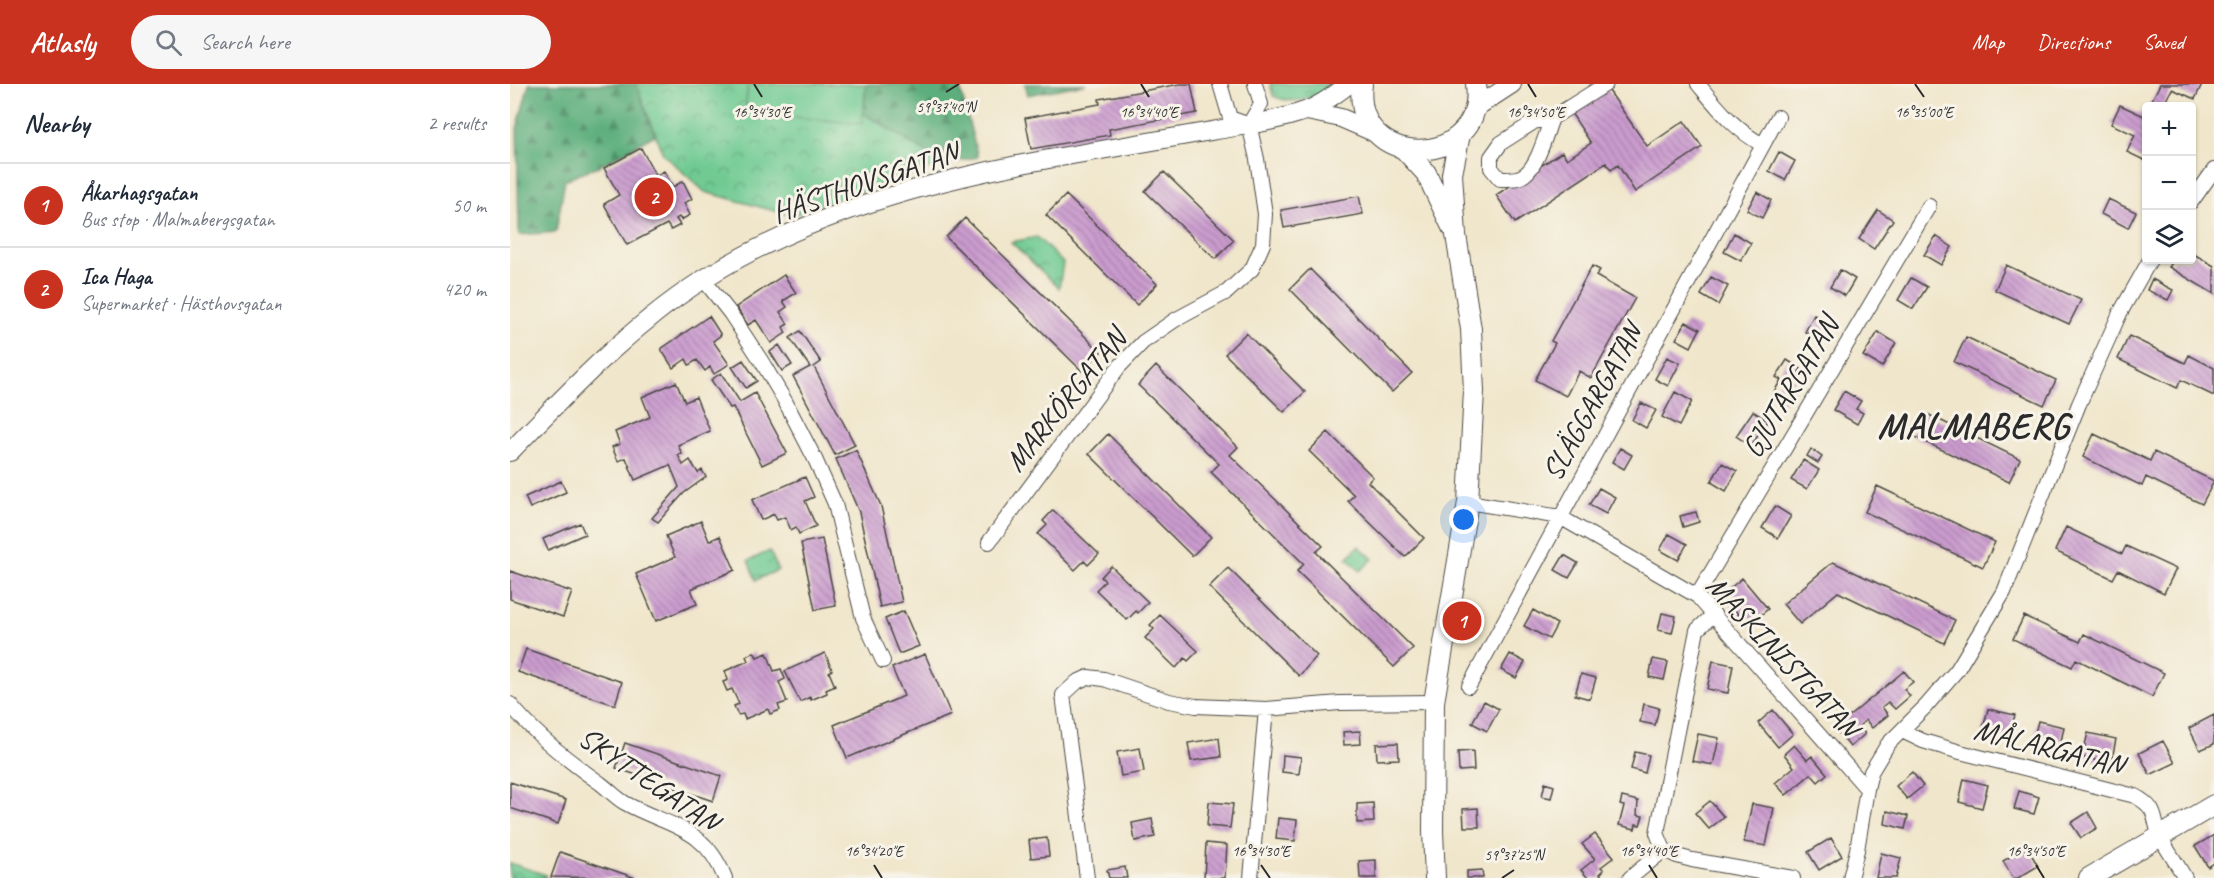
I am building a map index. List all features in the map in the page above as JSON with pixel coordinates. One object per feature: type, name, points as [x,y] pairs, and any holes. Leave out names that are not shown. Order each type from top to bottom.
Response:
[{"type":"main road","points":[[1362,84],[1363,108],[1378,134],[1390,144],[1419,151],[1448,144],[1460,134],[1475,108],[1476,84]]},
{"type":"main road","points":[[1435,878],[1434,702],[1468,502],[1474,391],[1472,350],[1464,278],[1456,234],[1452,174],[1460,134]]},
{"type":"main road","points":[[1404,149],[1426,173],[1456,234]]},
{"type":"main road","points":[[2089,878],[2214,805]]},
{"type":"street","points":[[1220,84],[1230,118],[1249,124],[1261,104],[1255,84]]},
{"type":"street","name":"HÄSTHOVSGATAN","points":[[510,452],[590,372],[669,304],[714,272],[794,232],[920,188],[1046,159],[1249,124],[1307,111],[1349,84]]},
{"type":"street","points":[[1475,108],[1512,84]]},
{"type":"street","points":[[1552,118],[1532,166],[1524,175],[1512,180],[1500,179],[1491,168],[1491,157],[1501,143],[1534,122],[1552,118],[1606,84]]},
{"type":"street","points":[[1698,84],[1712,103],[1740,132],[1763,145]]},
{"type":"street","name":"HÄSTHOVSGATAN","points":[[1307,111],[1341,117],[1378,134]]},
{"type":"street","name":"SLÄGGARGATAN","points":[[1469,686],[1778,117]]},
{"type":"street","name":"MARKÖRGATAN","points":[[989,542],[1118,368],[1143,342],[1175,320],[1227,292],[1252,269],[1263,244],[1265,214],[1249,124]]},
{"type":"street","points":[[2196,195],[2214,170]]},
{"type":"street","name":"GJUTARGATAN","points":[[1697,596],[1929,206]]},
{"type":"street","points":[[1850,878],[1871,772],[1888,744],[1957,670],[2004,592],[2079,404],[2120,313],[2148,264]]},
{"type":"street","points":[[704,280],[730,313],[762,362],[815,459],[835,504],[863,618],[883,661]]},
{"type":"street","name":"MASKINISTGATAN","points":[[1468,502],[1560,518],[1697,596],[1867,789]]},
{"type":"street","points":[[1714,614],[1697,630],[1657,833],[1665,850],[1677,856],[1793,878]]},
{"type":"street","points":[[1087,878],[1063,695],[1077,682],[1088,677],[1104,679],[1160,698],[1196,706],[1266,709],[1340,704],[1434,702]]},
{"type":"street","name":"SKYTTEGATAN","points":[[510,704],[540,736],[576,767],[625,802],[694,835],[717,859],[725,878]]},
{"type":"street","points":[[1251,878],[1266,709]]},
{"type":"street","name":"MÅLARGATAN","points":[[1902,731],[1923,741],[1960,752],[2135,796],[2146,802],[2155,814],[2160,837],[2185,878]]},
{"type":"street","points":[[1630,878],[1665,850]]},
{"type":"green space","points":[[529,84],[636,84],[655,135],[601,165],[565,180],[556,232],[519,235],[517,128]]},
{"type":"green space","points":[[636,84],[866,84],[863,113],[945,164],[816,206],[793,216],[705,192],[663,154]]},
{"type":"green space","points":[[748,84],[866,84],[862,124],[745,112]]},
{"type":"green space","points":[[866,84],[959,84],[978,157],[945,164],[863,113]]},
{"type":"green space","points":[[1025,84],[1086,84],[1028,95]]},
{"type":"green space","points":[[1270,84],[1333,84],[1319,94],[1297,101],[1273,96]]},
{"type":"green space","points":[[1037,237],[1063,263],[1059,288],[1011,242]]},
{"type":"green space","points":[[1359,546],[1373,559],[1360,571],[1347,558]]},
{"type":"green space","points":[[770,551],[778,570],[756,580],[748,561]]},
{"type":"green space","points":[[510,863],[546,875],[545,878],[510,878]]},
{"type":"building","points":[[1191,84],[1197,113],[1109,129],[1110,135],[1031,149],[1025,118],[1100,104],[1099,99]]},
{"type":"building","points":[[2160,84],[2202,84],[2195,99],[2172,89],[2165,102],[2151,102]]},
{"type":"building","points":[[1607,88],[1647,146],[1684,121],[1702,147],[1635,192],[1618,165],[1611,170],[1606,163],[1515,223],[1496,195],[1562,152],[1567,159],[1591,143],[1571,113]]},
{"type":"building","points":[[2120,105],[2142,115],[2142,159],[2127,152],[2135,135],[2111,124]]},
{"type":"building","points":[[641,148],[656,176],[664,171],[673,187],[683,181],[692,199],[684,203],[690,215],[681,220],[679,217],[676,219],[680,225],[671,230],[667,224],[627,245],[604,204],[619,195],[604,168]]},
{"type":"building","points":[[1779,152],[1795,161],[1785,180],[1769,171]]},
{"type":"building","points":[[1164,172],[1234,240],[1215,259],[1145,191]]},
{"type":"building","points":[[1757,192],[1771,200],[1762,218],[1747,210]]},
{"type":"building","points":[[1066,195],[1157,284],[1137,305],[1046,215]]},
{"type":"building","points":[[1359,196],[1363,214],[1284,228],[1281,210]]},
{"type":"building","points":[[2108,199],[2136,212],[2128,228],[2101,214]]},
{"type":"building","points":[[1878,210],[1893,220],[1874,249],[1859,239]]},
{"type":"building","points":[[965,218],[1101,352],[1082,371],[946,237]]},
{"type":"building","points":[[1734,233],[1751,243],[1741,261],[1724,252]]},
{"type":"building","points":[[1936,236],[1952,247],[1941,265],[1924,255]]},
{"type":"building","points":[[2196,255],[2214,266],[2214,294],[2169,267],[2171,264],[2196,264]]},
{"type":"building","points":[[2006,265],[2081,300],[2069,324],[1995,290]]},
{"type":"building","points":[[1592,266],[1600,270],[1596,276],[1635,298],[1591,378],[1579,371],[1566,396],[1535,380],[1555,343],[1551,341]]},
{"type":"building","points":[[1310,269],[1412,373],[1392,392],[1290,289]]},
{"type":"building","points":[[1840,270],[1855,279],[1845,296],[1830,287]]},
{"type":"building","points":[[784,275],[796,293],[783,301],[787,307],[780,312],[788,324],[783,327],[786,333],[771,343],[756,320],[748,325],[736,307]]},
{"type":"building","points":[[1711,277],[1728,286],[1718,305],[1701,295]]},
{"type":"building","points":[[1911,278],[1927,287],[1913,309],[1898,300]]},
{"type":"building","points":[[2152,279],[2173,290],[2168,300],[2147,290]]},
{"type":"building","points":[[1814,315],[1829,322],[1820,340],[1805,332]]},
{"type":"building","points":[[709,316],[721,335],[713,341],[729,364],[714,374],[710,367],[705,371],[697,360],[689,365],[686,359],[673,368],[661,349]]},
{"type":"building","points":[[1686,322],[1700,329],[1691,347],[1676,339]]},
{"type":"building","points":[[800,331],[821,362],[814,367],[855,445],[835,455],[793,376],[810,367],[790,338]]},
{"type":"building","points":[[1878,332],[1896,343],[1882,367],[1863,356]]},
{"type":"building","points":[[1246,333],[1305,392],[1284,412],[1225,354]]},
{"type":"building","points":[[2129,336],[2185,363],[2189,355],[2214,368],[2214,396],[2181,380],[2177,388],[2118,359]]},
{"type":"building","points":[[1966,337],[2056,380],[2044,405],[1954,362]]},
{"type":"building","points":[[779,345],[792,365],[782,371],[770,352]]},
{"type":"building","points":[[1667,357],[1680,363],[1668,386],[1655,379]]},
{"type":"building","points":[[743,360],[757,381],[746,388],[732,367]]},
{"type":"building","points":[[1787,360],[1801,369],[1792,383],[1796,386],[1784,403],[1772,395],[1781,380],[1776,377]]},
{"type":"building","points":[[1156,366],[1238,447],[1230,455],[1323,546],[1316,552],[1413,648],[1394,667],[1297,571],[1304,564],[1211,472],[1219,464],[1138,385]]},
{"type":"building","points":[[721,373],[740,402],[755,393],[787,453],[762,465],[733,407],[730,408],[711,380]]},
{"type":"building","points":[[676,382],[685,402],[696,397],[710,431],[678,445],[682,454],[678,455],[683,465],[690,460],[698,473],[702,470],[706,477],[684,493],[658,522],[652,518],[679,487],[670,465],[635,480],[626,458],[618,461],[612,447],[620,444],[615,432],[650,417],[642,397]]},
{"type":"building","points":[[1844,391],[1861,401],[1856,409],[1863,413],[1857,424],[1833,410]]},
{"type":"building","points":[[1675,392],[1692,401],[1679,426],[1662,417]]},
{"type":"building","points":[[1641,403],[1656,410],[1646,428],[1632,420]]},
{"type":"building","points":[[1753,411],[1768,421],[1751,446],[1736,436]]},
{"type":"building","points":[[1923,412],[2020,459],[2009,482],[1911,435]]},
{"type":"building","points":[[1328,432],[1373,477],[1368,482],[1424,538],[1405,557],[1348,501],[1354,495],[1309,451]]},
{"type":"building","points":[[1108,434],[1211,537],[1192,556],[1089,454]]},
{"type":"building","points":[[2094,434],[2150,461],[2154,452],[2214,481],[2202,504],[2146,477],[2142,486],[2083,457]]},
{"type":"building","points":[[1620,448],[1632,455],[1624,469],[1612,462]]},
{"type":"building","points":[[1811,449],[1822,457],[1818,463],[1807,456]]},
{"type":"building","points":[[856,450],[881,506],[902,602],[880,607],[859,512],[836,459]]},
{"type":"building","points":[[1803,460],[1819,470],[1807,489],[1791,480]]},
{"type":"building","points":[[1722,463],[1737,471],[1726,491],[1711,482]]},
{"type":"building","points":[[805,477],[814,497],[805,501],[816,526],[799,534],[796,527],[791,530],[785,517],[777,520],[774,514],[761,520],[752,500]]},
{"type":"building","points":[[561,481],[566,492],[530,508],[525,497]]},
{"type":"building","points":[[1877,486],[1995,542],[1983,567],[1865,512]]},
{"type":"building","points":[[1599,488],[1615,497],[1606,514],[1589,505]]},
{"type":"building","points":[[1775,506],[1791,516],[1778,538],[1762,528]]},
{"type":"building","points":[[1053,510],[1099,554],[1088,565],[1084,561],[1075,570],[1038,534],[1047,525],[1043,521]]},
{"type":"building","points":[[1696,512],[1699,522],[1683,527],[1680,516]]},
{"type":"building","points":[[701,521],[709,541],[720,536],[735,570],[691,589],[697,604],[656,621],[636,574],[675,557],[666,536]]},
{"type":"building","points":[[580,523],[585,534],[548,550],[543,539]]},
{"type":"building","points":[[2066,527],[2122,554],[2126,546],[2176,569],[2164,593],[2118,570],[2113,579],[2055,551]]},
{"type":"building","points":[[1669,534],[1687,544],[1678,560],[1660,550]]},
{"type":"building","points":[[822,539],[836,606],[815,610],[801,543]]},
{"type":"building","points":[[1564,555],[1578,563],[1569,578],[1555,570]]},
{"type":"building","points":[[1833,562],[1955,620],[1944,643],[1838,592],[1800,624],[1783,604]]},
{"type":"building","points":[[1111,566],[1148,602],[1138,613],[1136,611],[1127,620],[1096,590],[1105,581],[1101,577]]},
{"type":"building","points":[[1228,568],[1317,656],[1299,676],[1209,587]]},
{"type":"building","points":[[510,571],[572,592],[563,617],[510,599]]},
{"type":"building","points":[[1742,578],[1768,609],[1748,626],[1722,595]]},
{"type":"building","points":[[1533,610],[1557,624],[1549,639],[1524,626]]},
{"type":"building","points":[[904,611],[919,646],[899,654],[885,619]]},
{"type":"building","points":[[1662,613],[1676,616],[1672,633],[1658,630]]},
{"type":"building","points":[[1160,615],[1198,651],[1188,661],[1185,658],[1176,668],[1145,638],[1154,629],[1150,625]]},
{"type":"building","points":[[2024,616],[2080,642],[2084,634],[2164,673],[2152,697],[2076,659],[2072,667],[2013,639]]},
{"type":"building","points":[[526,649],[622,682],[615,705],[518,672]]},
{"type":"building","points":[[754,652],[757,657],[767,653],[774,671],[781,669],[785,679],[779,682],[787,702],[778,705],[780,710],[770,714],[768,709],[745,719],[743,714],[738,715],[734,706],[739,704],[732,689],[727,691],[723,682],[728,680],[725,671],[748,661],[746,656]]},
{"type":"building","points":[[825,653],[835,686],[826,690],[827,693],[800,702],[785,671]]},
{"type":"building","points":[[925,654],[951,715],[847,758],[834,725],[904,696],[892,668]]},
{"type":"building","points":[[1510,654],[1525,662],[1516,678],[1501,670]]},
{"type":"building","points":[[1653,659],[1668,662],[1664,680],[1649,677]]},
{"type":"building","points":[[1713,661],[1733,665],[1728,693],[1707,689]]},
{"type":"building","points":[[1904,671],[1913,682],[1904,689],[1910,696],[1895,709],[1888,702],[1882,707],[1888,715],[1872,728],[1866,720],[1859,726],[1865,734],[1850,747],[1835,728]]},
{"type":"building","points":[[1581,674],[1596,678],[1590,699],[1575,695]]},
{"type":"building","points":[[1484,701],[1499,709],[1487,731],[1472,723]]},
{"type":"building","points":[[1644,704],[1659,708],[1655,725],[1640,722]]},
{"type":"building","points":[[1988,709],[2015,715],[2009,739],[1982,732]]},
{"type":"building","points":[[1773,710],[1793,734],[1778,747],[1758,723]]},
{"type":"building","points":[[2214,715],[2214,744],[2200,750],[2189,728]]},
{"type":"building","points":[[2038,721],[2064,727],[2059,751],[2032,745]]},
{"type":"building","points":[[1360,731],[1361,744],[1344,745],[1343,732]]},
{"type":"building","points":[[2088,733],[2116,739],[2111,764],[2082,757]]},
{"type":"building","points":[[1698,734],[1719,738],[1713,765],[1692,761]]},
{"type":"building","points":[[1219,738],[1221,757],[1191,761],[1188,743]]},
{"type":"building","points":[[2163,741],[2175,763],[2150,775],[2139,753]]},
{"type":"building","points":[[625,743],[721,776],[713,801],[616,768]]},
{"type":"building","points":[[1398,743],[1399,759],[1377,760],[1376,744]]},
{"type":"building","points":[[1794,745],[1807,760],[1812,756],[1827,774],[1818,782],[1811,774],[1786,795],[1775,783],[1794,767],[1784,754]]},
{"type":"building","points":[[1140,748],[1144,772],[1121,776],[1117,752]]},
{"type":"building","points":[[1473,751],[1474,770],[1459,771],[1458,752]]},
{"type":"building","points":[[1635,752],[1649,755],[1645,773],[1631,769]]},
{"type":"building","points":[[1283,755],[1301,757],[1299,774],[1282,772]]},
{"type":"building","points":[[1912,772],[1923,786],[1907,799],[1896,786]]},
{"type":"building","points":[[1964,779],[1988,785],[1982,808],[1959,802]]},
{"type":"building","points":[[510,782],[566,800],[558,824],[510,808]]},
{"type":"building","points":[[1545,783],[1554,786],[1551,798],[1542,796]]},
{"type":"building","points":[[2019,791],[2039,797],[2034,814],[2014,809]]},
{"type":"building","points":[[1622,797],[1638,801],[1637,815],[1643,816],[1640,825],[1636,824],[1635,829],[1619,825],[1624,806],[1620,805]]},
{"type":"building","points":[[1710,801],[1724,817],[1709,829],[1695,813]]},
{"type":"building","points":[[1209,802],[1233,804],[1230,828],[1207,826]]},
{"type":"building","points":[[1373,803],[1374,822],[1357,823],[1357,804]]},
{"type":"building","points":[[1752,804],[1774,808],[1766,846],[1744,842]]},
{"type":"building","points":[[1478,808],[1479,827],[1464,827],[1463,809]]},
{"type":"building","points":[[1887,811],[1908,816],[1905,829],[1885,824]]},
{"type":"building","points":[[2088,812],[2097,828],[2081,838],[2071,823]]},
{"type":"building","points":[[1278,818],[1297,820],[1295,841],[1276,839]]},
{"type":"building","points":[[1152,819],[1155,837],[1135,841],[1132,823]]},
{"type":"building","points":[[1595,834],[1614,857],[1601,867],[1604,870],[1600,878],[1588,878],[1581,870],[1595,859],[1582,844]]},
{"type":"building","points":[[2214,835],[2214,863],[2208,867],[2195,846]]},
{"type":"building","points":[[1047,838],[1049,856],[1031,858],[1029,840]]},
{"type":"building","points":[[1831,838],[1842,856],[1819,870],[1808,852]]},
{"type":"building","points":[[1206,843],[1227,845],[1225,878],[1204,878]]},
{"type":"building","points":[[2027,847],[2038,866],[2018,878],[2013,878],[2003,861]]},
{"type":"building","points":[[560,852],[636,878],[551,877]]},
{"type":"building","points":[[1881,853],[1901,858],[1896,878],[1876,878]]},
{"type":"building","points":[[1376,860],[1376,878],[1360,878],[1359,861]]},
{"type":"building","points":[[1125,867],[1127,878],[1109,878],[1107,870]]},
{"type":"building","points":[[1482,870],[1483,878],[1467,878],[1467,871]]},
{"type":"place","name":"Ica Haga","points":[[654,197]]},
{"type":"place","name":"Åkarhagsgatan","points":[[1462,621]]},
{"type":"district","name":"MALMABERG","points":[[1974,426]]}]
